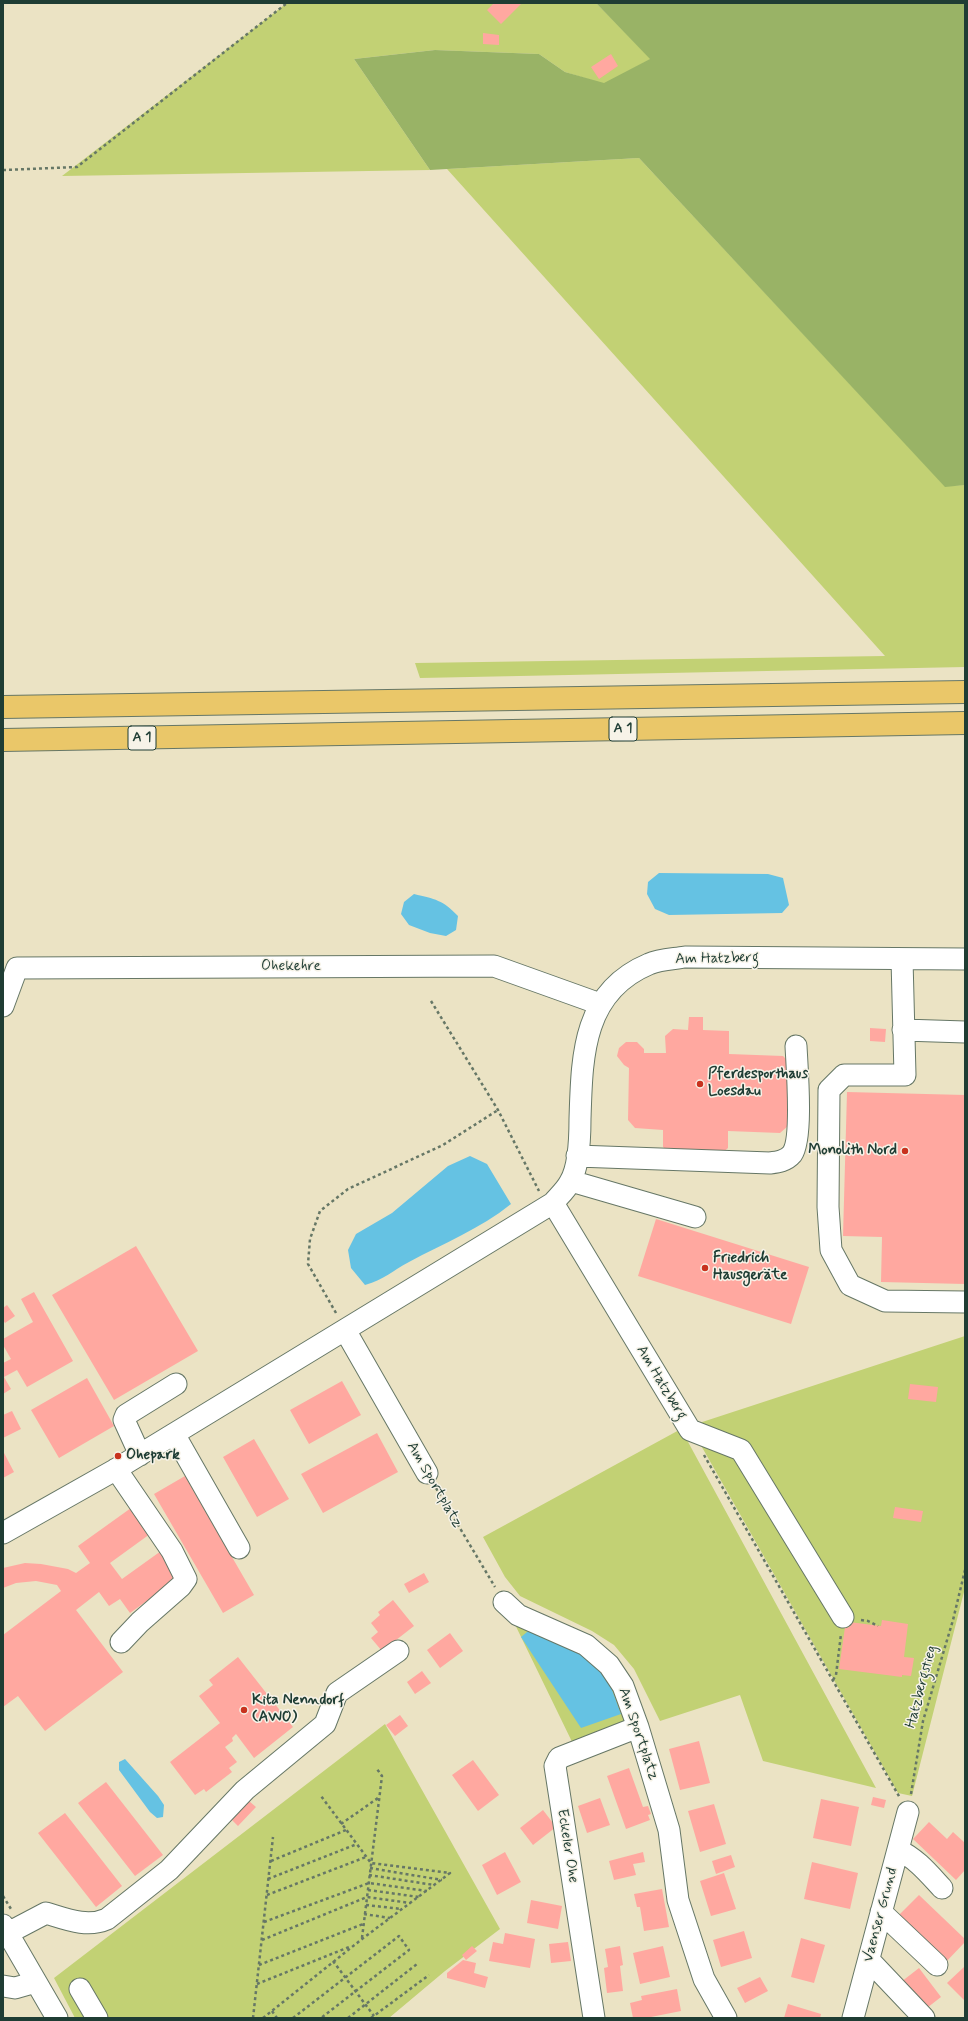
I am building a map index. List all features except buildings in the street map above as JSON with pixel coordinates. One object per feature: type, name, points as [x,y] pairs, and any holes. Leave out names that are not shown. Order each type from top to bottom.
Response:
[{"type":"highway","name":"A 1","points":[[3,708],[965,692]]},
{"type":"highway","name":"A 1","points":[[3,740],[965,723]]},
{"type":"street","name":"Am Hatzberg","points":[[345,1330],[553,1204],[571,1181],[580,1147],[581,1066],[587,1034],[600,1004],[623,978],[650,963],[685,957],[965,960]]},
{"type":"street","points":[[902,959],[904,1076],[844,1075],[829,1090],[828,1208],[831,1250],[850,1285],[885,1301],[965,1302]]},
{"type":"street","name":"Ohekehre","points":[[3,1006],[17,968],[486,966],[494,966],[600,1004]]},
{"type":"street","points":[[903,1030],[965,1032]]},
{"type":"street","points":[[577,1156],[770,1164],[783,1161],[792,1154],[798,1134],[796,1046]]},
{"type":"street","points":[[571,1181],[695,1217]]},
{"type":"street","name":"Am Hatzberg","points":[[553,1204],[690,1430],[741,1450],[843,1617]]},
{"type":"street","points":[[3,1533],[116,1470],[345,1330]]},
{"type":"street","name":"Am Sportplatz","points":[[345,1330],[427,1472]]},
{"type":"street","points":[[140,1455],[124,1420],[126,1415],[176,1384]]},
{"type":"street","points":[[174,1434],[239,1548]]},
{"type":"street","points":[[116,1470],[172,1551],[186,1579],[181,1586],[140,1622],[121,1642]]},
{"type":"street","name":"Am Sportplatz","points":[[504,1602],[518,1615],[586,1645],[609,1665],[623,1686],[638,1727],[669,1830],[678,1900],[704,1979],[726,2018]]},
{"type":"street","points":[[57,2018],[5,1929],[46,1913],[86,1924],[96,1924],[107,1919],[169,1870],[245,1790],[324,1724],[337,1693],[398,1652]]},
{"type":"street","name":"Eckeler Ohe","points":[[594,2018],[555,1766],[559,1758],[638,1727]]},
{"type":"street","name":"Vaenser Grund","points":[[853,2018],[908,1812]]},
{"type":"street","points":[[898,1850],[908,1855],[922,1867],[942,1888]]},
{"type":"street","points":[[881,1912],[937,1964]]},
{"type":"street","points":[[869,1960],[924,2018]]},
{"type":"street","points":[[3,1986],[15,1988],[36,1982]]},
{"type":"street","points":[[80,1989],[98,2018]]},
{"type":"path","points":[[3,170],[77,167],[287,3]]},
{"type":"path","points":[[431,1001],[498,1110],[538,1190],[553,1204]]},
{"type":"path","points":[[345,1330],[308,1264],[310,1239],[320,1211],[348,1189],[443,1145],[498,1110]]},
{"type":"path","points":[[690,1430],[908,1812]]},
{"type":"path","name":"Am Sportplatz","points":[[427,1472],[504,1602]]},
{"type":"path","name":"Hatzbergstieg","points":[[908,1812],[922,1721],[965,1570]]},
{"type":"path","points":[[833,1680],[836,1675],[843,1617]]},
{"type":"path","points":[[362,1939],[382,1776],[377,1768]]},
{"type":"path","points":[[263,2018],[352,1946],[450,1873],[371,1863],[321,1796]]},
{"type":"path","points":[[341,1824],[379,1797]]},
{"type":"path","points":[[270,1861],[346,1830]]},
{"type":"path","points":[[253,2018],[273,1837]]},
{"type":"path","points":[[268,1879],[357,1844]]},
{"type":"path","points":[[267,1895],[366,1857]]},
{"type":"path","points":[[370,1868],[442,1880]]},
{"type":"path","points":[[369,1875],[435,1885]]},
{"type":"path","points":[[264,1922],[369,1883],[427,1891]]},
{"type":"path","points":[[368,1890],[418,1897]]},
{"type":"path","points":[[262,1940],[367,1897],[410,1903]]},
{"type":"path","points":[[366,1905],[402,1909]]},
{"type":"path","points":[[364,1914],[390,1918]]},
{"type":"path","points":[[259,1965],[363,1924]]},
{"type":"path","points":[[293,2018],[399,1936],[409,1950],[321,2018]]},
{"type":"path","points":[[257,1984],[352,1946]]},
{"type":"path","points":[[333,1961],[366,2004],[373,2017],[429,1975]]},
{"type":"path","points":[[348,2018],[417,1964]]},
{"type":"path","points":[[272,2011],[277,2018]]},
{"type":"green space","points":[[287,3],[596,3],[651,59],[604,84],[565,72],[539,54],[435,50],[354,59],[430,170],[62,176]]},
{"type":"green space","points":[[596,3],[965,3],[965,485],[945,487],[639,158],[430,170],[354,59],[435,50],[539,54],[565,72],[604,83],[650,59]]},
{"type":"green space","points":[[639,158],[945,486],[965,485],[965,667],[420,678],[415,663],[885,656],[447,169]]},
{"type":"green space","points":[[965,1336],[965,1588],[912,1796],[898,1793],[690,1426]]},
{"type":"green space","points":[[681,1429],[876,1788],[763,1761],[740,1695],[660,1721],[634,1669],[614,1645],[592,1631],[520,1596],[505,1577],[483,1537]]},
{"type":"green space","points":[[506,1606],[607,1666],[637,1727],[576,1750]]},
{"type":"green space","points":[[385,1724],[500,1929],[445,1971],[389,2018],[75,2018],[54,1978]]},
{"type":"water","points":[[659,873],[768,874],[783,878],[789,905],[782,913],[669,915],[655,909],[647,894],[648,882]]},
{"type":"water","points":[[414,894],[428,897],[443,903],[453,911],[458,916],[456,930],[446,936],[430,933],[409,925],[401,914],[404,902]]},
{"type":"water","points":[[470,1156],[487,1164],[511,1204],[487,1221],[372,1283],[365,1285],[351,1268],[348,1250],[356,1234],[392,1213],[448,1166]]},
{"type":"water","points":[[532,1628],[602,1663],[621,1714],[581,1728],[521,1637]]},
{"type":"water","points":[[125,1759],[158,1796],[164,1805],[163,1817],[157,1818],[150,1812],[119,1770],[119,1762]]},
{"type":"place","name":"Pferdesporthaus Loesdau","points":[[700,1084]]},
{"type":"place","name":"Monolith Nord","points":[[905,1151]]},
{"type":"place","name":"Friedrich Hausgeräte","points":[[705,1268]]},
{"type":"place","name":"Ohepark","points":[[118,1456]]},
{"type":"place","name":"Kita Nenndorf (AWO)","points":[[244,1710]]}]
